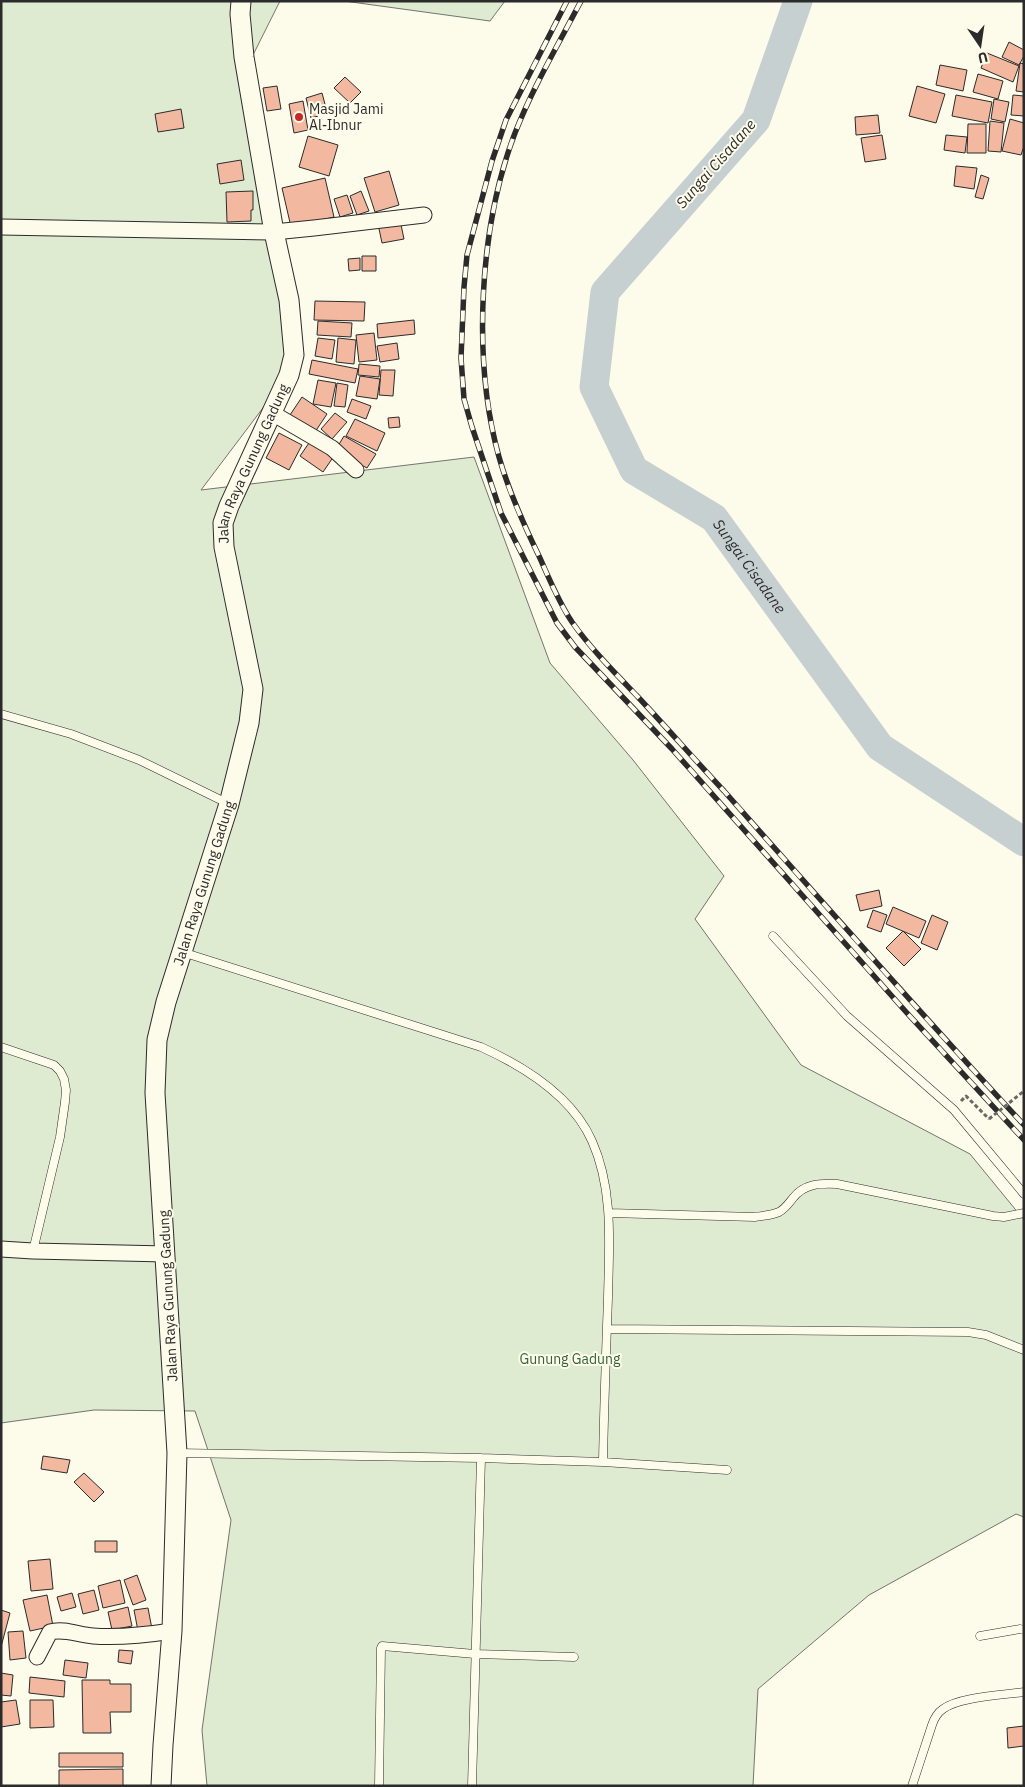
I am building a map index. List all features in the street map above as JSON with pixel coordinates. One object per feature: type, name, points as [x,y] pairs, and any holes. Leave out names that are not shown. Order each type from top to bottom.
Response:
[{"type":"street","name":"Jalan Raya Gunung Gadung","points":[[162,1786],[162,1745],[172,1631],[177,1453],[155,1092],[157,1040],[181,952],[229,804],[249,723],[253,689],[224,546],[223,523],[289,375],[294,355],[289,300],[274,232],[244,57],[240,14],[241,1]]},
{"type":"street","points":[[1,227],[274,232],[424,215]]},
{"type":"street","points":[[272,413],[332,448],[356,470]]},
{"type":"street","points":[[1,1248],[34,1251],[166,1254]]},
{"type":"street","points":[[38,1657],[50,1632],[57,1630],[92,1636],[138,1636],[172,1631]]},
{"type":"lane","points":[[1,714],[71,734],[139,760],[229,804]]},
{"type":"lane","points":[[773,936],[847,1016],[954,1110],[1024,1194]]},
{"type":"lane","points":[[181,952],[481,1046],[523,1068],[562,1100],[578,1118],[591,1140],[600,1163],[609,1213],[602,1462]]},
{"type":"lane","points":[[1,1047],[54,1065],[60,1071],[66,1090],[60,1137],[34,1251]]},
{"type":"lane","points":[[609,1213],[755,1217],[778,1212],[785,1208],[798,1191],[806,1186],[824,1183],[837,1184],[993,1216],[1004,1217],[1024,1213]]},
{"type":"lane","points":[[607,1328],[968,1332],[986,1336],[1024,1350]]},
{"type":"lane","points":[[177,1453],[481,1458],[602,1462],[727,1470]]},
{"type":"lane","points":[[472,1786],[481,1458]]},
{"type":"lane","points":[[980,1636],[1020,1629],[1024,1630]]},
{"type":"lane","points":[[379,1786],[381,1648],[385,1645],[475,1654],[574,1658]]},
{"type":"lane","points":[[912,1786],[932,1725],[942,1710],[960,1701],[1024,1692]]},
{"type":"path","points":[[954,1110],[966,1096],[989,1119],[1024,1091]]},
{"type":"green space","name":"Gunung Gadung","points":[[1,1],[280,1],[248,65],[274,232],[287,376],[201,490],[474,457],[550,663],[633,760],[724,876],[695,919],[801,1065],[970,1154],[1024,1220],[1024,1517],[1016,1514],[869,1595],[758,1689],[753,1786],[207,1786],[202,1730],[231,1520],[195,1411],[94,1410],[1,1423]]},
{"type":"green space","points":[[344,1],[505,1],[490,21]]},
{"type":"building","points":[[1009,42],[1024,50],[1024,56],[1019,65],[1002,57]]},
{"type":"building","points":[[987,53],[1019,66],[1013,82],[981,68]]},
{"type":"building","points":[[1020,63],[1024,64],[1024,92],[1016,91]]},
{"type":"building","points":[[940,65],[967,70],[963,91],[936,85]]},
{"type":"building","points":[[978,74],[1003,81],[998,99],[973,92]]},
{"type":"building","points":[[345,77],[361,92],[350,103],[334,88]]},
{"type":"building","points":[[277,86],[281,109],[267,111],[263,88]]},
{"type":"building","points":[[917,86],[945,94],[936,123],[909,116]]},
{"type":"building","points":[[322,93],[326,108],[317,111],[318,116],[311,118],[306,98]]},
{"type":"building","points":[[956,95],[992,102],[988,123],[952,116]]},
{"type":"building","points":[[1013,95],[1024,96],[1024,116],[1011,115]]},
{"type":"building","points":[[994,99],[1009,102],[1005,122],[991,119]]},
{"type":"building","name":"Masjid Jami Al-Ibnur","points":[[303,101],[308,130],[294,133],[289,104]]},
{"type":"building","points":[[181,109],[184,128],[158,132],[155,114]]},
{"type":"building","points":[[878,115],[880,133],[856,135],[855,117]]},
{"type":"building","points":[[1010,119],[1024,123],[1024,146],[1021,155],[1002,151]]},
{"type":"building","points":[[990,121],[1004,123],[1001,152],[988,151]]},
{"type":"building","points":[[968,124],[986,124],[986,153],[967,153]]},
{"type":"building","points":[[882,135],[886,159],[865,162],[861,138]]},
{"type":"building","points":[[946,135],[967,137],[965,153],[944,150]]},
{"type":"building","points":[[308,136],[338,145],[329,176],[299,167]]},
{"type":"building","points":[[241,160],[244,180],[220,184],[217,164]]},
{"type":"building","points":[[956,166],[977,168],[974,189],[954,186]]},
{"type":"building","points":[[389,171],[399,205],[375,212],[364,178]]},
{"type":"building","points":[[981,175],[989,178],[983,199],[975,197]]},
{"type":"building","points":[[325,178],[334,217],[291,227],[282,188]]},
{"type":"building","points":[[253,191],[251,221],[227,222],[226,192]]},
{"type":"building","points":[[361,191],[369,211],[357,215],[350,196]]},
{"type":"building","points":[[347,195],[353,213],[340,217],[334,199]]},
{"type":"building","points":[[400,220],[404,239],[382,243],[378,224]]},
{"type":"building","points":[[362,256],[376,256],[376,271],[362,271]]},
{"type":"building","points":[[360,258],[360,270],[349,271],[348,259]]},
{"type":"building","points":[[315,301],[365,302],[364,321],[314,320]]},
{"type":"building","points":[[414,320],[415,334],[378,338],[377,324]]},
{"type":"building","points":[[318,321],[352,323],[351,337],[317,335]]},
{"type":"building","points":[[374,333],[377,360],[359,362],[356,335]]},
{"type":"building","points":[[318,338],[335,340],[332,359],[315,356]]},
{"type":"building","points":[[338,338],[356,340],[354,364],[336,362]]},
{"type":"building","points":[[397,343],[399,359],[380,362],[377,346]]},
{"type":"building","points":[[312,360],[358,369],[355,383],[309,374]]},
{"type":"building","points":[[359,364],[380,366],[379,377],[358,375]]},
{"type":"building","points":[[381,370],[395,370],[393,396],[379,395]]},
{"type":"building","points":[[360,376],[380,379],[377,399],[356,396]]},
{"type":"building","points":[[318,380],[336,383],[331,407],[313,404]]},
{"type":"building","points":[[337,383],[348,385],[345,407],[334,406]]},
{"type":"building","points":[[302,397],[327,414],[313,435],[288,418]]},
{"type":"building","points":[[352,399],[371,406],[366,419],[347,412]]},
{"type":"building","points":[[335,413],[347,422],[332,439],[321,429]]},
{"type":"building","points":[[399,417],[400,427],[389,428],[388,418]]},
{"type":"building","points":[[355,419],[385,433],[377,451],[346,436]]},
{"type":"building","points":[[279,433],[302,445],[289,470],[266,458]]},
{"type":"building","points":[[344,436],[376,454],[367,468],[335,451]]},
{"type":"building","points":[[311,440],[334,456],[323,472],[300,456]]},
{"type":"building","points":[[879,890],[882,906],[860,911],[856,895]]},
{"type":"building","points":[[893,907],[926,921],[919,938],[886,924]]},
{"type":"building","points":[[873,910],[887,915],[881,932],[867,927]]},
{"type":"building","points":[[932,915],[948,922],[937,950],[921,943]]},
{"type":"building","points":[[903,931],[921,949],[904,966],[886,948]]},
{"type":"building","points":[[43,1456],[70,1460],[67,1473],[41,1469]]},
{"type":"building","points":[[84,1473],[104,1492],[94,1502],[74,1482]]},
{"type":"building","points":[[95,1541],[117,1541],[117,1552],[95,1552]]},
{"type":"building","points":[[50,1559],[53,1589],[31,1591],[28,1561]]},
{"type":"building","points":[[137,1575],[146,1600],[133,1605],[124,1580]]},
{"type":"building","points":[[120,1580],[125,1603],[103,1608],[98,1586]]},
{"type":"building","points":[[94,1590],[99,1610],[83,1614],[78,1594]]},
{"type":"building","points":[[72,1593],[76,1607],[61,1611],[57,1597]]},
{"type":"building","points":[[47,1595],[53,1626],[30,1631],[23,1600]]},
{"type":"building","points":[[128,1607],[132,1626],[112,1630],[108,1612]]},
{"type":"building","points":[[148,1608],[152,1629],[138,1631],[134,1610]]},
{"type":"building","points":[[1,1610],[10,1613],[1,1647]]},
{"type":"building","points":[[23,1631],[26,1658],[10,1660],[8,1632]]},
{"type":"building","points":[[119,1650],[133,1651],[131,1664],[118,1662]]},
{"type":"building","points":[[65,1660],[88,1663],[86,1678],[63,1675]]},
{"type":"building","points":[[1,1673],[13,1675],[11,1696],[1,1695]]},
{"type":"building","points":[[30,1677],[65,1681],[64,1697],[29,1693]]},
{"type":"building","points":[[82,1680],[110,1680],[110,1684],[131,1684],[131,1712],[110,1712],[111,1733],[83,1733]]},
{"type":"building","points":[[16,1700],[20,1724],[1,1727],[1,1702]]},
{"type":"building","points":[[30,1700],[53,1700],[54,1727],[30,1728]]},
{"type":"building","points":[[1024,1726],[1024,1746],[1008,1748],[1007,1728]]},
{"type":"building","points":[[59,1753],[123,1753],[123,1767],[59,1767]]},
{"type":"building","points":[[123,1769],[123,1786],[59,1786],[59,1770]]},
{"type":"waterway","name":"Sungai Cisadane","points":[[798,1],[756,120],[605,292],[594,387],[634,470],[714,518],[880,747],[1024,842]]},
{"type":"railway","points":[[567,1],[506,120],[492,161],[467,255],[461,358],[464,399],[501,513],[557,623],[575,647],[672,749],[907,1013],[1024,1140]]},
{"type":"railway","points":[[581,1],[538,83],[515,133],[503,170],[487,251],[483,294],[485,379],[490,419],[499,457],[512,495],[558,598],[572,622],[587,642],[724,791],[910,1001],[1024,1125]]},
{"type":"place","name":"Masjid Jami Al-Ibnur","points":[[299,117]]}]
